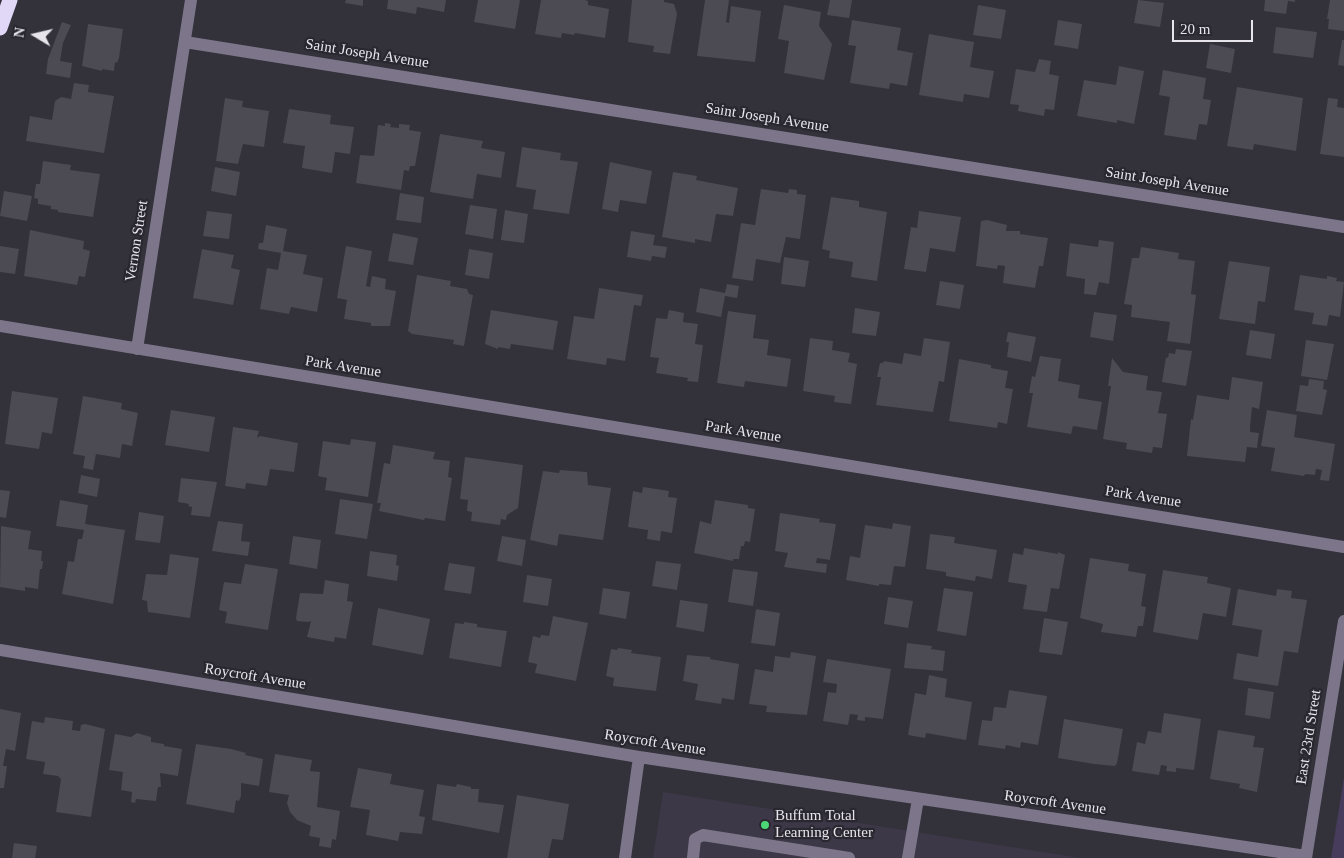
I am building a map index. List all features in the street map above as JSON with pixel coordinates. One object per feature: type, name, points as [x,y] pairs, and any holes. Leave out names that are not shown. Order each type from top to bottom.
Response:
[{"type":"highway","points":[[0,28],[10,0]]},
{"type":"street","name":"Vernon Street","points":[[136,350],[192,0]]},
{"type":"street","name":"Saint Joseph Avenue","points":[[185,42],[1344,226]]},
{"type":"street","points":[[0,326],[136,350]]},
{"type":"street","name":"Park Avenue","points":[[136,350],[1344,547]]},
{"type":"street","name":"East 23rd Street","points":[[1306,857],[1344,621]]},
{"type":"street","name":"Roycroft Avenue","points":[[0,650],[639,757],[1306,857]]},
{"type":"street","points":[[625,858],[639,757]]},
{"type":"street","points":[[908,858],[918,799]]},
{"type":"street","points":[[693,858],[695,839],[703,835],[849,858]]},
{"type":"shaded area","points":[[1344,777],[1344,858],[1331,858]]},
{"type":"shaded area","name":"Buffum Total Learning Center","points":[[663,792],[1081,858],[653,858]]},
{"type":"building","points":[[346,0],[363,0],[363,6],[345,3]]},
{"type":"building","points":[[388,0],[446,0],[444,12],[417,7],[416,14],[387,9]]},
{"type":"building","points":[[478,0],[520,0],[515,29],[474,22]]},
{"type":"building","points":[[541,0],[585,0],[588,1],[588,5],[609,9],[605,38],[575,33],[574,35],[562,33],[561,38],[535,34]]},
{"type":"building","points":[[632,0],[664,0],[664,2],[674,4],[677,14],[670,54],[653,52],[654,46],[628,42]]},
{"type":"building","points":[[705,0],[729,0],[726,22],[729,23],[731,6],[761,11],[755,62],[697,56]]},
{"type":"building","points":[[830,0],[852,0],[849,18],[827,15]]},
{"type":"building","points":[[1138,0],[1164,3],[1160,27],[1134,23]]},
{"type":"building","points":[[1265,0],[1295,0],[1295,2],[1288,1],[1286,14],[1264,11]]},
{"type":"building","points":[[1330,0],[1344,0],[1344,31],[1328,29],[1329,19],[1327,19]]},
{"type":"building","points":[[784,5],[821,12],[819,26],[832,44],[824,80],[784,73],[789,41],[778,39]]},
{"type":"building","points":[[978,5],[1006,10],[1001,39],[973,35]]},
{"type":"building","points":[[852,20],[901,28],[897,50],[913,53],[907,86],[890,83],[889,89],[850,83],[856,46],[848,45]]},
{"type":"building","points":[[1058,20],[1082,24],[1078,49],[1054,45]]},
{"type":"building","points":[[62,22],[71,25],[63,43],[60,61],[72,63],[70,78],[46,74],[48,59]]},
{"type":"building","points":[[88,24],[123,29],[119,58],[117,63],[115,62],[114,71],[102,69],[102,71],[82,66]]},
{"type":"building","points":[[1276,27],[1317,32],[1313,58],[1273,53]]},
{"type":"building","points":[[929,34],[974,42],[970,67],[994,71],[989,98],[964,94],[963,102],[919,95]]},
{"type":"building","points":[[1342,40],[1344,40],[1344,66],[1338,65]]},
{"type":"building","points":[[1210,44],[1235,49],[1231,73],[1206,68]]},
{"type":"building","points":[[1039,59],[1051,61],[1049,74],[1059,76],[1054,110],[1045,109],[1044,116],[1018,111],[1019,105],[1010,104],[1016,69],[1035,72]]},
{"type":"building","points":[[1119,66],[1144,71],[1134,124],[1117,120],[1117,123],[1077,116],[1084,80],[1116,85]]},
{"type":"building","points":[[1163,70],[1206,78],[1203,99],[1211,100],[1207,125],[1199,124],[1196,140],[1164,135],[1170,97],[1159,95]]},
{"type":"building","points":[[74,83],[89,85],[88,92],[114,96],[104,153],[26,141],[30,116],[52,120],[55,101],[61,97],[71,99]]},
{"type":"building","points":[[1237,87],[1303,98],[1296,151],[1254,144],[1253,150],[1227,146]]},
{"type":"building","points":[[225,98],[243,101],[242,107],[269,111],[264,147],[243,144],[238,164],[216,161]]},
{"type":"building","points":[[1328,98],[1338,99],[1337,107],[1344,108],[1344,157],[1320,154]]},
{"type":"building","points":[[289,109],[331,115],[330,124],[354,127],[350,154],[335,152],[332,173],[302,168],[305,146],[283,143]]},
{"type":"building","points":[[385,123],[391,124],[390,127],[399,128],[399,124],[410,125],[409,130],[421,132],[415,166],[410,166],[409,171],[404,170],[401,190],[356,183],[360,155],[374,156],[378,125],[385,126]]},
{"type":"building","points":[[440,134],[483,141],[481,148],[505,152],[501,178],[477,174],[473,199],[430,192]]},
{"type":"building","points":[[522,147],[561,153],[560,160],[578,162],[569,214],[533,209],[536,190],[516,187]]},
{"type":"building","points":[[43,161],[71,165],[70,170],[100,174],[93,217],[58,212],[58,210],[51,209],[51,206],[38,204],[38,199],[34,198],[36,184],[40,184]]},
{"type":"building","points":[[610,162],[652,171],[646,204],[620,200],[618,212],[602,209]]},
{"type":"building","points":[[215,167],[240,172],[236,196],[211,191]]},
{"type":"building","points":[[673,172],[697,176],[696,180],[738,188],[733,216],[716,214],[711,242],[695,239],[695,243],[662,237]]},
{"type":"building","points":[[761,189],[788,193],[789,189],[797,190],[797,194],[806,195],[800,239],[786,237],[780,263],[756,259],[753,281],[732,278],[741,223],[755,225]]},
{"type":"building","points":[[4,191],[32,196],[27,221],[0,216]]},
{"type":"building","points":[[400,193],[424,197],[421,223],[396,220]]},
{"type":"building","points":[[831,197],[859,201],[859,207],[887,212],[877,281],[851,277],[853,262],[829,258],[830,251],[822,249]]},
{"type":"building","points":[[470,205],[497,209],[493,239],[465,234]]},
{"type":"building","points":[[505,210],[528,214],[524,243],[501,240]]},
{"type":"building","points":[[207,211],[232,214],[229,239],[203,236]]},
{"type":"building","points":[[919,211],[961,217],[955,252],[930,248],[926,272],[904,269],[911,227],[917,228]]},
{"type":"building","points":[[987,220],[1007,225],[1006,231],[1020,231],[1020,234],[1048,238],[1043,266],[1039,266],[1035,288],[1003,283],[1005,266],[998,265],[997,269],[976,266],[981,221]]},
{"type":"building","points":[[266,225],[287,229],[283,251],[307,255],[303,274],[323,278],[317,312],[291,307],[289,314],[260,309],[267,268],[278,270],[281,253],[258,249],[259,243],[263,243]]},
{"type":"building","points":[[30,230],[84,241],[83,249],[90,251],[85,277],[79,276],[77,285],[24,276]]},
{"type":"building","points":[[631,231],[655,235],[653,245],[667,247],[665,258],[652,256],[651,261],[627,257]]},
{"type":"building","points":[[393,233],[418,238],[413,265],[388,261]]},
{"type":"building","points":[[1099,240],[1114,242],[1109,284],[1099,282],[1096,295],[1084,294],[1085,279],[1066,276],[1070,243],[1098,247]]},
{"type":"building","points":[[0,246],[19,249],[15,274],[0,272]]},
{"type":"building","points":[[346,246],[372,251],[366,286],[370,287],[372,276],[386,279],[385,289],[396,291],[390,326],[371,326],[371,323],[344,319],[347,300],[337,298]]},
{"type":"building","points":[[1141,247],[1179,253],[1178,259],[1195,261],[1191,294],[1196,295],[1190,344],[1167,341],[1170,322],[1131,317],[1132,305],[1124,304],[1132,258],[1139,258]]},
{"type":"building","points":[[202,249],[234,255],[231,268],[240,270],[233,305],[193,298]]},
{"type":"building","points":[[469,249],[493,253],[489,279],[465,275]]},
{"type":"building","points":[[784,257],[809,261],[805,287],[781,284]]},
{"type":"building","points":[[1229,261],[1270,267],[1265,302],[1258,301],[1255,324],[1219,319]]},
{"type":"building","points":[[417,275],[451,281],[450,286],[467,289],[469,294],[473,295],[464,346],[453,344],[454,340],[412,334],[408,331]]},
{"type":"building","points":[[1300,275],[1327,279],[1327,276],[1337,278],[1336,281],[1344,282],[1340,317],[1329,315],[1327,326],[1312,324],[1314,313],[1294,310]]},
{"type":"building","points":[[940,281],[964,285],[960,309],[936,305]]},
{"type":"building","points":[[727,284],[739,286],[737,298],[725,296],[721,317],[696,312],[700,288],[725,293]]},
{"type":"building","points":[[599,288],[643,295],[641,306],[634,305],[625,361],[607,358],[606,365],[567,359],[574,316],[594,319]]},
{"type":"building","points":[[855,308],[880,312],[876,336],[852,333]]},
{"type":"building","points":[[491,310],[558,321],[553,350],[511,344],[510,349],[498,347],[498,349],[485,344]]},
{"type":"building","points":[[669,310],[684,313],[683,322],[698,324],[695,344],[703,345],[698,382],[687,381],[688,378],[656,373],[659,358],[650,357],[656,318],[667,319]]},
{"type":"building","points":[[728,311],[756,315],[753,338],[769,340],[767,355],[791,359],[787,387],[745,381],[744,387],[717,383]]},
{"type":"building","points":[[1094,312],[1117,315],[1113,341],[1090,337]]},
{"type":"building","points":[[1250,330],[1275,334],[1271,359],[1246,355]]},
{"type":"building","points":[[1008,332],[1036,337],[1031,362],[1007,357],[1009,342],[1006,342]]},
{"type":"building","points":[[810,338],[833,341],[832,350],[850,353],[848,362],[857,364],[851,404],[834,402],[835,396],[803,391]]},
{"type":"building","points":[[924,338],[950,342],[944,382],[939,381],[933,412],[876,405],[881,377],[877,377],[880,363],[884,361],[902,364],[904,353],[921,356]]},
{"type":"building","points":[[1306,340],[1334,344],[1327,380],[1301,376]]},
{"type":"building","points":[[1176,349],[1192,351],[1186,386],[1162,382],[1166,357],[1168,358],[1169,353],[1175,354]]},
{"type":"building","points":[[1040,356],[1061,359],[1058,381],[1080,385],[1078,398],[1102,402],[1097,430],[1073,426],[1071,434],[1027,427],[1033,393],[1029,393],[1032,376],[1035,377]]},
{"type":"building","points":[[1112,358],[1123,372],[1148,376],[1146,390],[1162,392],[1158,413],[1167,414],[1162,448],[1153,447],[1152,453],[1126,449],[1127,443],[1103,439],[1111,386],[1108,386]]},
{"type":"building","points":[[959,359],[991,365],[991,368],[1008,371],[1005,388],[1013,389],[1007,424],[998,422],[997,428],[949,421]]},
{"type":"building","points":[[1232,377],[1263,382],[1259,409],[1252,407],[1250,427],[1250,432],[1259,433],[1257,448],[1247,447],[1245,462],[1187,456],[1191,419],[1193,420],[1197,395],[1229,400]]},
{"type":"building","points":[[1309,379],[1324,381],[1323,389],[1327,390],[1322,415],[1296,411],[1300,385],[1308,386]]},
{"type":"building","points":[[12,391],[58,398],[52,434],[42,432],[39,449],[5,444]]},
{"type":"building","points":[[83,396],[122,403],[121,409],[138,413],[132,446],[122,444],[120,458],[96,454],[93,470],[83,468],[85,456],[73,454]]},
{"type":"building","points":[[171,410],[215,417],[209,452],[165,445]]},
{"type":"building","points":[[1267,410],[1297,415],[1294,437],[1335,444],[1329,481],[1320,480],[1322,470],[1316,469],[1315,475],[1305,474],[1304,476],[1271,471],[1275,448],[1261,446]]},
{"type":"building","points":[[233,427],[259,431],[257,438],[260,436],[298,443],[294,472],[270,469],[267,486],[246,483],[245,489],[225,486]]},
{"type":"building","points":[[351,439],[376,442],[368,497],[325,490],[327,478],[318,476],[323,441],[350,445]]},
{"type":"building","points":[[393,445],[435,452],[433,459],[450,461],[448,477],[452,478],[445,521],[425,518],[424,520],[379,511],[381,503],[377,503],[384,463],[390,464]]},
{"type":"building","points":[[465,457],[523,465],[518,508],[507,515],[506,520],[501,519],[500,525],[471,521],[472,512],[467,511],[468,500],[460,499]]},
{"type":"building","points":[[560,470],[587,472],[588,485],[611,488],[603,540],[559,534],[557,546],[530,540],[543,471],[559,473]]},
{"type":"building","points":[[81,475],[100,479],[97,497],[78,493]]},
{"type":"building","points":[[181,478],[217,482],[210,517],[191,515],[192,507],[188,506],[189,504],[178,502]]},
{"type":"building","points":[[643,487],[669,491],[668,497],[677,498],[672,533],[661,531],[660,541],[647,539],[648,530],[628,527],[633,491],[642,493]]},
{"type":"building","points":[[0,490],[10,491],[6,518],[0,517]]},
{"type":"building","points":[[340,499],[373,504],[367,539],[335,534]]},
{"type":"building","points":[[60,500],[88,505],[85,524],[125,530],[113,604],[62,594],[68,561],[74,562],[78,539],[82,539],[84,530],[56,526]]},
{"type":"building","points":[[715,500],[748,505],[748,508],[755,509],[750,542],[745,541],[744,546],[741,546],[739,559],[733,559],[733,561],[694,553],[700,521],[711,524]]},
{"type":"building","points":[[139,512],[164,516],[160,543],[135,540]]},
{"type":"building","points":[[780,513],[820,519],[819,522],[836,524],[830,560],[817,558],[816,563],[827,564],[826,573],[784,567],[788,553],[775,551]]},
{"type":"building","points":[[218,521],[243,524],[241,541],[250,542],[248,556],[212,551]]},
{"type":"building","points":[[893,523],[911,526],[905,567],[894,566],[891,585],[879,584],[879,586],[846,580],[850,556],[860,558],[865,525],[892,529]]},
{"type":"building","points":[[1,526],[31,531],[28,549],[42,551],[41,561],[43,561],[42,569],[40,569],[38,589],[25,587],[25,591],[0,587]]},
{"type":"building","points":[[930,534],[955,537],[954,543],[997,550],[992,579],[976,576],[975,581],[946,576],[946,572],[926,569]]},
{"type":"building","points":[[293,536],[321,540],[317,569],[289,564]]},
{"type":"building","points":[[502,536],[526,540],[522,566],[497,561]]},
{"type":"building","points":[[1024,548],[1058,554],[1058,552],[1065,555],[1059,589],[1051,588],[1047,612],[1023,609],[1027,585],[1008,582],[1013,553],[1023,555]]},
{"type":"building","points":[[370,551],[397,555],[396,565],[399,566],[397,581],[367,576]]},
{"type":"building","points":[[170,554],[199,558],[190,618],[148,612],[147,601],[142,600],[146,574],[167,575]]},
{"type":"building","points":[[1090,558],[1129,564],[1128,571],[1146,574],[1141,606],[1146,607],[1143,626],[1138,626],[1136,637],[1101,632],[1103,624],[1080,618]]},
{"type":"building","points":[[656,561],[681,564],[677,590],[652,586]]},
{"type":"building","points":[[449,563],[475,567],[471,594],[444,590]]},
{"type":"building","points":[[245,564],[278,569],[268,630],[225,623],[227,612],[219,610],[224,582],[241,584]]},
{"type":"building","points":[[733,569],[758,572],[753,606],[728,602]]},
{"type":"building","points":[[1163,570],[1208,577],[1207,583],[1231,588],[1226,617],[1203,613],[1198,640],[1153,632]]},
{"type":"building","points":[[527,575],[552,579],[548,606],[523,602]]},
{"type":"building","points":[[325,580],[349,584],[347,601],[353,602],[346,639],[335,637],[334,642],[307,637],[311,621],[297,621],[296,618],[300,593],[323,594]]},
{"type":"building","points":[[603,588],[630,592],[626,619],[599,614]]},
{"type":"building","points":[[944,588],[973,592],[966,636],[937,631]]},
{"type":"building","points":[[1238,589],[1276,596],[1277,589],[1292,591],[1291,598],[1307,600],[1298,653],[1284,651],[1278,686],[1233,679],[1237,653],[1258,657],[1262,630],[1232,625]]},
{"type":"building","points":[[888,597],[913,601],[908,628],[884,624]]},
{"type":"building","points":[[680,600],[708,604],[704,632],[676,627]]},
{"type":"building","points":[[378,608],[430,619],[423,655],[372,645]]},
{"type":"building","points":[[756,609],[780,613],[775,646],[751,643]]},
{"type":"building","points":[[553,616],[588,623],[576,681],[535,673],[537,664],[528,662],[533,636],[540,638],[541,635],[549,636]]},
{"type":"building","points":[[1044,618],[1068,622],[1062,655],[1039,652]]},
{"type":"building","points":[[464,622],[477,624],[477,627],[507,631],[501,667],[449,658],[455,623],[464,624]]},
{"type":"building","points":[[907,643],[932,646],[931,649],[945,651],[943,671],[904,668]]},
{"type":"building","points":[[618,648],[632,650],[631,653],[661,657],[656,691],[613,686],[614,678],[606,676],[611,649],[617,650]]},
{"type":"building","points":[[791,652],[816,656],[807,715],[766,712],[767,706],[749,704],[755,669],[773,672],[775,656],[790,658]]},
{"type":"building","points":[[687,655],[710,657],[710,659],[739,664],[734,700],[722,698],[721,704],[695,700],[698,684],[683,681]]},
{"type":"building","points":[[827,659],[891,669],[883,719],[865,717],[865,721],[857,720],[858,715],[850,714],[848,725],[823,721],[828,692],[836,693],[837,684],[823,682]]},
{"type":"building","points":[[929,675],[947,679],[945,697],[972,702],[966,740],[926,733],[925,738],[908,735],[915,693],[926,695]]},
{"type":"building","points":[[1248,688],[1274,692],[1270,719],[1245,715]]},
{"type":"building","points":[[1009,690],[1047,696],[1038,745],[1021,742],[1020,748],[1006,745],[1005,749],[978,745],[982,720],[992,721],[994,707],[1006,708]]},
{"type":"building","points":[[0,709],[21,713],[15,751],[6,749],[3,766],[7,766],[4,788],[0,788]]},
{"type":"building","points":[[1164,713],[1201,719],[1194,770],[1176,768],[1176,772],[1166,771],[1167,766],[1161,765],[1159,775],[1132,771],[1137,742],[1145,744],[1148,731],[1161,733]]},
{"type":"building","points":[[45,717],[73,721],[72,730],[80,731],[81,725],[85,724],[105,729],[91,817],[56,812],[61,779],[58,776],[43,774],[45,762],[26,759],[32,721],[44,723]]},
{"type":"building","points":[[1064,719],[1123,729],[1115,766],[1058,758]]},
{"type":"building","points":[[1218,730],[1255,736],[1253,747],[1264,748],[1257,792],[1239,788],[1240,784],[1210,779]]},
{"type":"building","points":[[137,733],[151,737],[151,742],[182,749],[178,776],[160,773],[161,787],[158,787],[156,801],[136,799],[135,803],[131,802],[132,792],[121,790],[123,772],[109,770],[115,734],[131,737]]},
{"type":"building","points":[[196,744],[231,749],[246,753],[245,755],[263,759],[259,786],[241,783],[241,796],[239,801],[236,800],[234,813],[186,804]]},
{"type":"building","points":[[275,754],[312,760],[310,771],[320,772],[317,807],[340,811],[336,840],[332,839],[331,848],[319,846],[320,838],[309,836],[311,826],[297,820],[290,812],[287,803],[289,795],[269,792]]},
{"type":"building","points":[[358,768],[392,774],[390,784],[424,790],[419,816],[425,817],[422,834],[400,832],[398,841],[366,835],[370,810],[350,807]]},
{"type":"building","points":[[437,784],[456,787],[457,784],[471,787],[471,789],[479,789],[478,802],[504,805],[499,833],[432,820]]},
{"type":"building","points":[[517,795],[569,804],[563,840],[552,839],[548,858],[507,858]]},
{"type":"building","points":[[14,843],[37,846],[35,858],[12,858]]},
{"type":"place","name":"Buffum Total Learning Center","points":[[765,825]]}]
